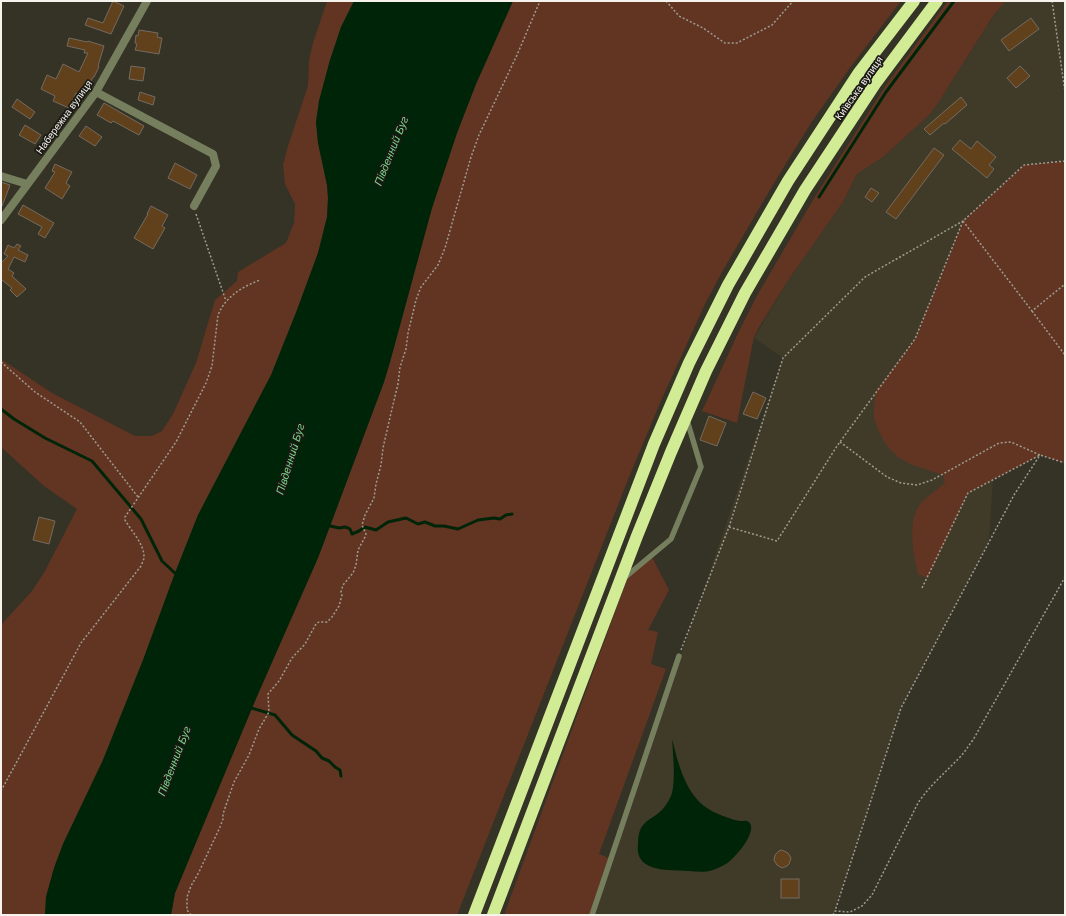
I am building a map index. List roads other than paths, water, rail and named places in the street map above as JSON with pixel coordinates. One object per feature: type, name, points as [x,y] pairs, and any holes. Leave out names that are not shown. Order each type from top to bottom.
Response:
[{"type":"highway","name":"Київська вулиця","points":[[474,915],[654,444],[689,363],[728,285],[788,181],[858,74],[914,1]]},
{"type":"highway","name":"Київська вулиця","points":[[493,915],[619,584],[671,452],[706,371],[745,293],[805,190],[874,84],[937,1]]},
{"type":"highway","points":[[654,444],[671,452]]},
{"type":"street","name":"Набережна вулиця","points":[[1,220],[96,92],[147,1]]},
{"type":"street","points":[[96,92],[213,154],[216,166],[194,206]]},
{"type":"street","points":[[1,176],[27,184]]},
{"type":"lane","points":[[619,584],[670,539],[701,467],[686,417]]},
{"type":"lane","points":[[592,915],[679,656]]},
{"type":"water","name":"Південний Буг","points":[[354,1],[513,1],[476,84],[457,133],[432,208],[384,382],[318,558],[258,694],[175,893],[171,915],[45,915],[46,897],[54,868],[63,844],[103,760],[198,515],[271,375],[318,253],[327,217],[328,198],[327,185],[318,143],[316,122],[319,101],[341,27]]},
{"type":"water","points":[[672,739],[683,775],[691,792],[697,799],[704,806],[723,816],[740,821],[748,821],[751,826],[749,837],[738,853],[728,863],[714,870],[700,872],[663,870],[654,868],[641,860],[638,853],[638,839],[642,826],[663,809],[673,790],[674,776]]},
{"type":"waterway","points":[[819,197],[886,92],[954,1]]},
{"type":"waterway","points":[[1,409],[45,438],[92,461],[141,519],[162,561],[177,575]]},
{"type":"waterway","points":[[326,525],[339,528],[348,528],[352,534],[365,527],[376,530],[388,522],[406,518],[418,524],[425,522],[435,526],[458,529],[478,520],[494,518],[500,519],[506,515],[512,514]]},
{"type":"waterway","points":[[248,707],[275,715],[292,735],[316,751],[322,758],[329,761],[340,770],[341,776]]}]
